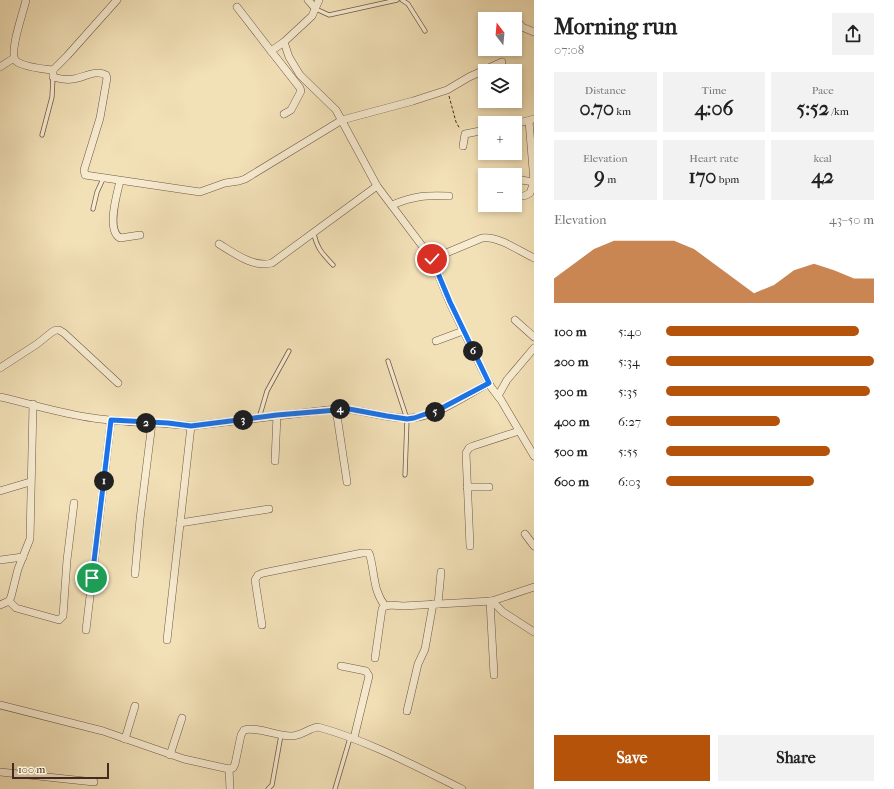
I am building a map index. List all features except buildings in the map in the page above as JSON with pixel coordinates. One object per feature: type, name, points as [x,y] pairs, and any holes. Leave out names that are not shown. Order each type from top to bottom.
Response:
[{"type":"street","points":[[26,0],[14,47],[14,58],[16,61],[53,74],[74,79],[100,73],[106,75],[107,78],[100,118],[84,172],[87,176],[195,192],[205,191],[221,184],[245,179],[342,120],[413,101],[447,90],[469,77],[502,62]]},
{"type":"street","points":[[53,74],[117,0]]},
{"type":"street","points":[[308,0],[315,8]]},
{"type":"street","points":[[271,51],[284,42],[312,16],[319,0]]},
{"type":"street","points":[[237,7],[300,88],[291,110],[284,114]]},
{"type":"street","points":[[522,27],[534,32]]},
{"type":"street","points":[[284,42],[289,57],[300,75],[336,110],[377,186],[432,259],[463,332],[489,383],[534,456]]},
{"type":"street","points":[[0,67],[14,58]]},
{"type":"street","points":[[522,196],[530,193],[534,182],[531,120]]},
{"type":"street","points":[[463,146],[465,134],[478,131]]},
{"type":"street","points":[[522,180],[534,182]]},
{"type":"street","points":[[120,181],[113,216],[116,234],[120,238],[140,235]]},
{"type":"street","points":[[219,244],[244,258],[260,264],[272,263],[377,186]]},
{"type":"street","points":[[392,205],[415,197],[449,196]]},
{"type":"street","points":[[432,259],[482,238],[489,237],[534,258]]},
{"type":"street","points":[[515,320],[534,338]]},
{"type":"street","points":[[0,368],[37,344],[52,332],[59,330],[118,383]]},
{"type":"street","points":[[436,341],[463,332]]},
{"type":"street","points":[[498,396],[507,380],[534,348]]},
{"type":"street","points":[[0,397],[81,416],[111,420],[168,423],[191,426],[336,409],[349,409],[407,419],[431,413],[489,383]]},
{"type":"street","points":[[0,606],[9,601],[11,597],[18,569],[30,539],[30,482],[33,404]]},
{"type":"street","points":[[336,409],[346,482]]},
{"type":"street","points":[[275,461],[277,415]]},
{"type":"street","points":[[86,630],[111,420]]},
{"type":"street","points":[[135,574],[152,423]]},
{"type":"street","points":[[167,640],[191,426]]},
{"type":"street","points":[[470,546],[466,487],[466,453],[469,448],[519,431]]},
{"type":"street","points":[[0,491],[30,482]]},
{"type":"street","points":[[466,487],[489,487]]},
{"type":"street","points":[[9,601],[16,608],[33,614],[59,620],[63,616],[67,560],[74,503]]},
{"type":"street","points":[[180,523],[269,509]]},
{"type":"street","points":[[525,534],[534,546]]},
{"type":"street","points":[[262,625],[255,580],[258,575],[362,553],[369,553],[379,598],[385,606]]},
{"type":"street","points":[[0,560],[23,557]]},
{"type":"street","points":[[407,711],[418,664],[425,649],[441,572]]},
{"type":"street","points":[[385,606],[491,601],[534,587]]},
{"type":"street","points":[[491,601],[502,612],[534,632]]},
{"type":"street","points":[[491,601],[494,675]]},
{"type":"street","points":[[375,658],[382,609],[385,606]]},
{"type":"street","points":[[341,666],[366,671],[369,676],[352,737]]},
{"type":"street","points":[[0,705],[103,731],[170,755],[229,770],[233,768],[235,764],[241,735],[244,730],[251,729],[293,736],[300,735],[318,727],[352,737],[393,755],[462,789]]},
{"type":"street","points":[[125,739],[135,706]]},
{"type":"street","points":[[170,755],[182,718]]},
{"type":"street","points":[[229,770],[230,789]]},
{"type":"street","points":[[0,772],[94,782]]},
{"type":"lane","points":[[315,8],[330,15],[397,0]]},
{"type":"lane","points":[[402,0],[408,4],[425,31]]},
{"type":"lane","points":[[42,135],[52,102],[53,74]]},
{"type":"lane","points":[[93,209],[97,192],[103,179]]},
{"type":"lane","points":[[313,232],[319,250],[333,265]]},
{"type":"lane","points":[[259,418],[267,391],[289,351]]},
{"type":"lane","points":[[388,361],[407,419],[405,475]]},
{"type":"lane","points":[[268,789],[272,785],[280,735]]},
{"type":"lane","points":[[335,789],[352,737]]},
{"type":"path","points":[[447,90],[456,122],[465,134]]},
{"type":"route","points":[[92,578],[111,420],[203,426],[277,415],[336,409],[349,409],[407,419],[431,413],[489,383],[450,302],[432,259]]}]
